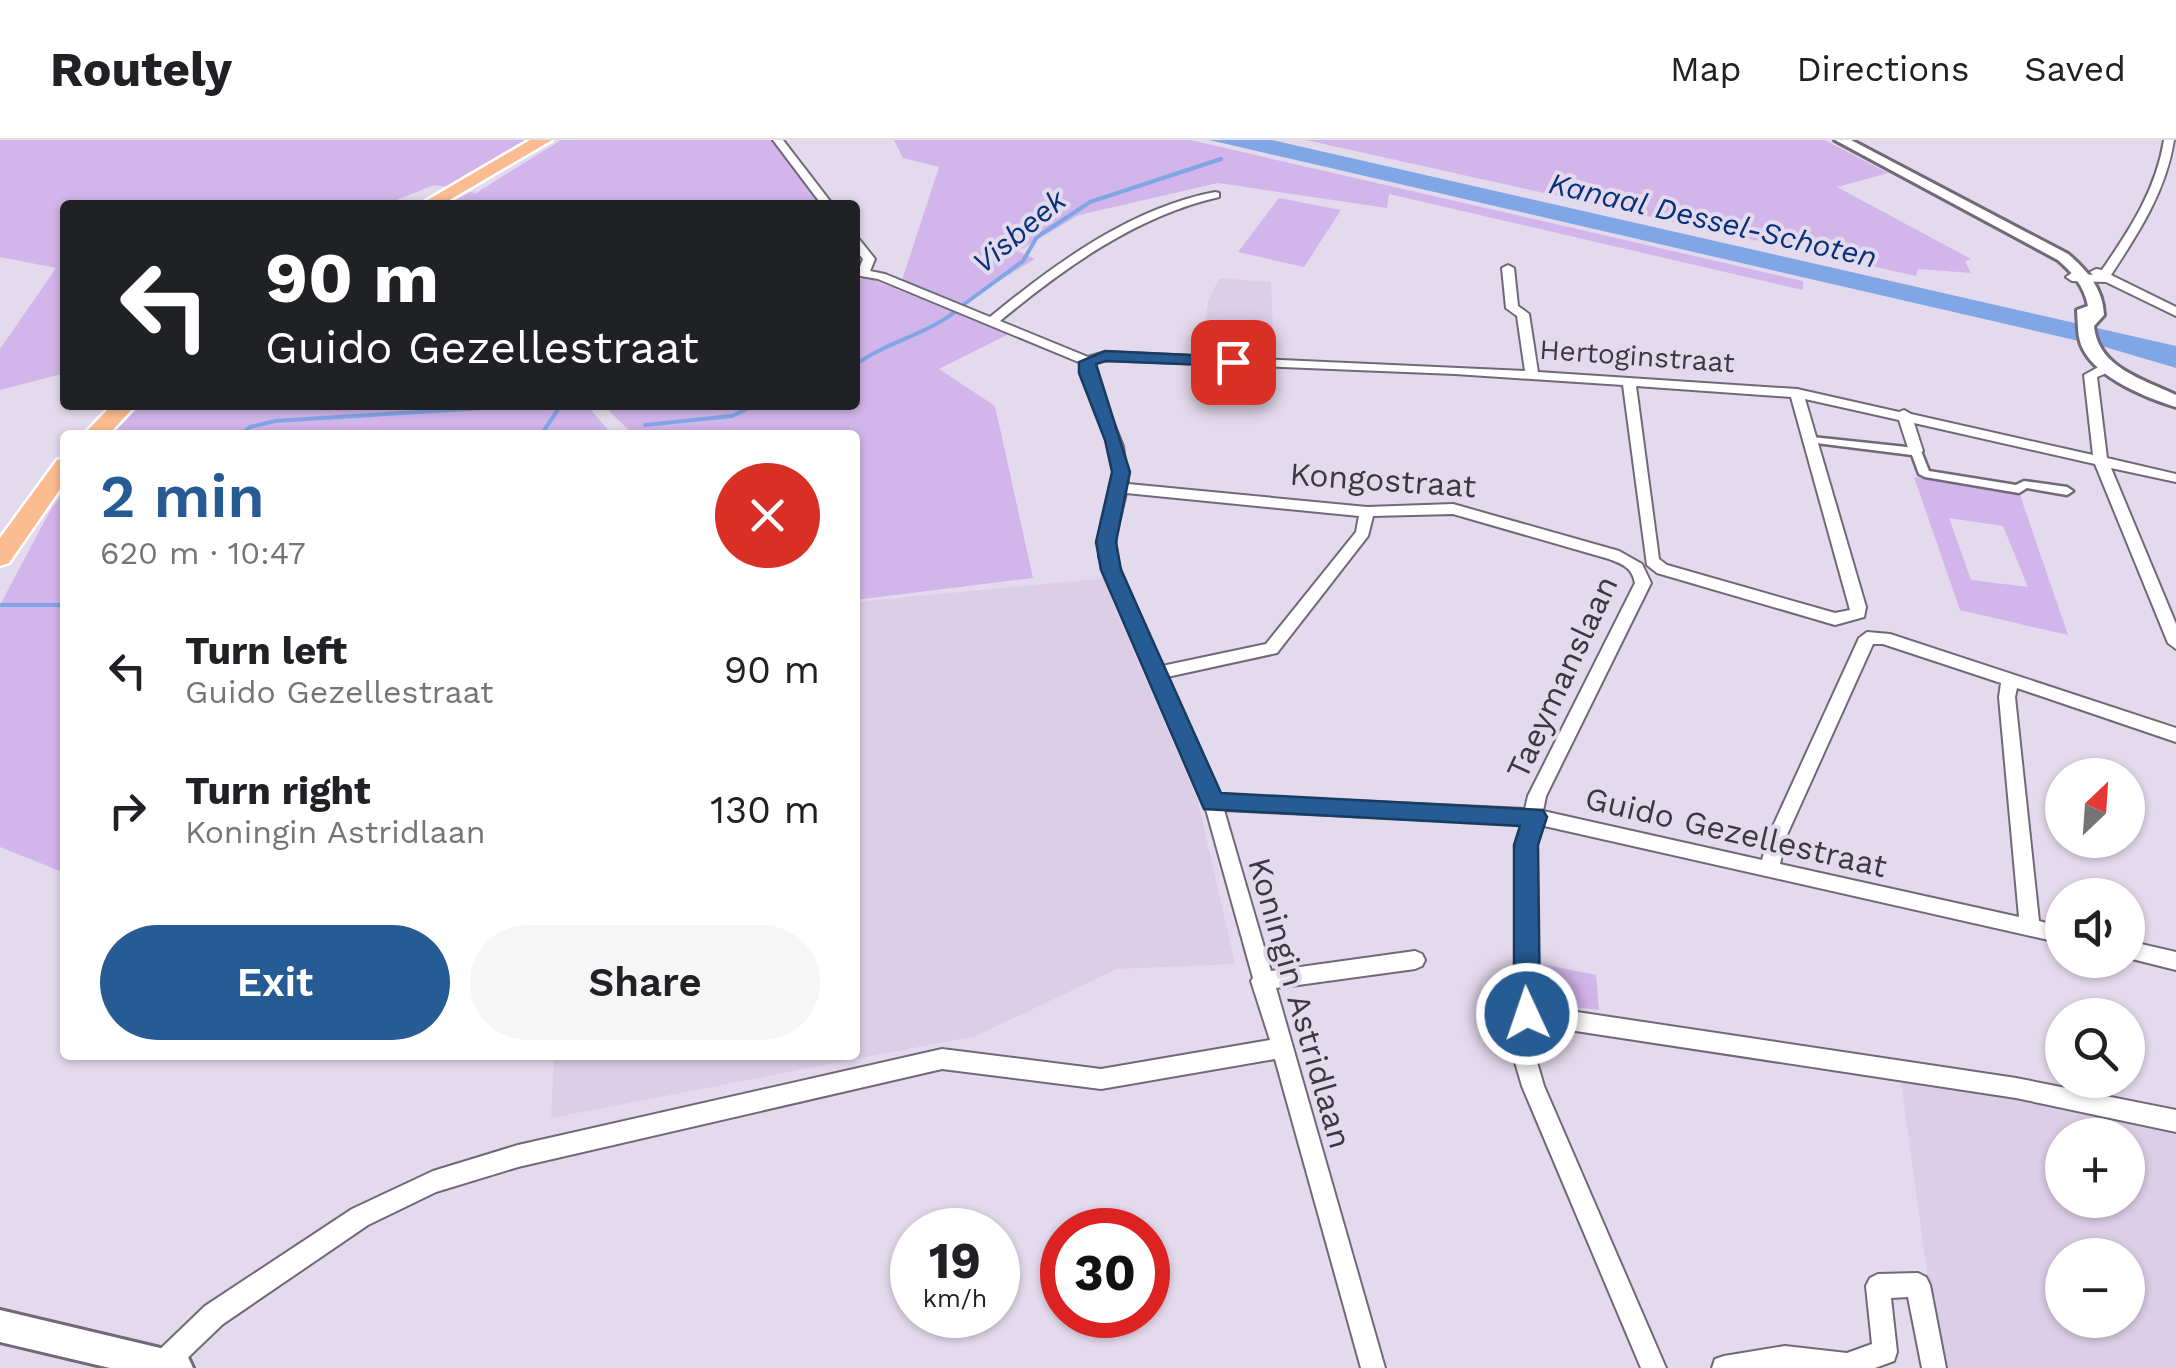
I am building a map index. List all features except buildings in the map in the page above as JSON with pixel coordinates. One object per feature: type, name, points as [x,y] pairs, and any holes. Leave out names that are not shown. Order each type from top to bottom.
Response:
[{"type":"main road","points":[[437,200],[543,140]]},
{"type":"main road","points":[[450,200],[552,140]]},
{"type":"main road","points":[[100,430],[119,410]]},
{"type":"main road","points":[[0,557],[60,472]]},
{"type":"street","points":[[778,140],[824,200]]},
{"type":"street","points":[[1841,140],[2023,235],[2086,273],[2176,312]]},
{"type":"street","points":[[2169,140],[2167,164],[2157,189],[2086,273],[2082,294],[2092,349],[2110,368],[2176,402]]},
{"type":"street","points":[[993,320],[1038,282],[1104,243],[1180,204],[1215,195]]},
{"type":"street","points":[[860,247],[869,259],[860,271]]},
{"type":"street","points":[[1508,268],[1512,308],[1524,314],[1532,374]]},
{"type":"street","points":[[860,272],[993,320],[1087,362]]},
{"type":"street","name":"Hertoginstraat","points":[[1087,362],[1105,356],[1532,374],[1797,392],[2176,478]]},
{"type":"street","name":"Koningin Astridlaan","points":[[1087,362],[1087,373],[1114,440],[1121,472],[1106,542],[1107,557],[1213,802],[1374,1368]]},
{"type":"street","points":[[2110,368],[2090,376],[2100,458],[2176,643]]},
{"type":"street","name":"Taeymanslaan","points":[[1628,382],[1643,583],[1538,796],[1526,845],[1527,1014],[1523,1052],[1533,1086],[1654,1368]]},
{"type":"street","points":[[1797,392],[1812,440],[1916,451]]},
{"type":"street","points":[[1904,414],[1925,474],[2019,489],[2024,484],[2067,491]]},
{"type":"street","name":"Kongostraat","points":[[1119,488],[1367,512],[1453,509],[1835,619],[1850,618],[1858,607],[1812,440]]},
{"type":"street","points":[[1158,673],[1272,649],[1363,533],[1367,512]]},
{"type":"street","points":[[1769,870],[1777,837],[1867,638],[1884,638],[2176,735]]},
{"type":"street","points":[[2010,680],[2006,696],[2030,928]]},
{"type":"street","name":"Guido Gezellestraat","points":[[1213,802],[1535,817],[2045,932]]},
{"type":"street","points":[[2145,954],[2176,960]]},
{"type":"street","points":[[1261,981],[1414,960]]},
{"type":"street","points":[[1527,1014],[2016,1088],[2176,1121]]},
{"type":"street","points":[[0,1326],[170,1366],[214,1315],[376,1208],[434,1182],[518,1156],[942,1059],[1101,1079],[1280,1048]]},
{"type":"street","points":[[1724,1368],[1785,1358],[1855,1366],[1885,1352],[1878,1286],[1918,1286],[1934,1368]]},
{"type":"shaded area","points":[[0,140],[532,140],[449,187],[434,185],[396,200],[60,200],[60,374],[0,390],[0,349],[56,268],[0,257]]},
{"type":"shaded area","points":[[561,140],[772,140],[818,200],[456,200],[476,193]]},
{"type":"shaded area","points":[[894,140],[1190,140],[1803,281],[1803,290],[1389,194],[1387,208],[1218,183],[1079,215],[1018,251],[1035,259],[961,304],[902,280],[939,167],[903,158]]},
{"type":"shaded area","points":[[1306,140],[1825,140],[1888,173],[1837,187],[1971,259],[1965,261],[1971,273],[1918,269],[1916,276]]},
{"type":"shaded area","points":[[1279,198],[1341,210],[1304,267],[1238,252]]},
{"type":"shaded area","points":[[863,276],[1009,334],[939,369],[995,406],[1033,578],[860,599],[860,430],[629,430],[608,410],[860,410]]},
{"type":"shaded area","points":[[1219,278],[1271,282],[1274,357],[1200,355],[1208,302]]},
{"type":"shaded area","points":[[136,410],[591,410],[608,430],[116,430]]},
{"type":"shaded area","points":[[1914,477],[2019,492],[2068,635],[1960,610]],"holes":[[[1949,518],[2003,526],[2028,587],[1971,580]]]},
{"type":"shaded area","points":[[60,497],[60,871],[0,847],[0,605]]},
{"type":"shaded area","points":[[1108,578],[1112,601],[1198,801],[1235,964],[1117,969],[976,1036],[860,1058],[860,602]]},
{"type":"shaded area","points":[[1542,964],[1596,975],[1599,1010],[1563,1005],[1549,998],[1544,990]]},
{"type":"shaded area","points":[[554,1060],[852,1060],[551,1118]]},
{"type":"shaded area","points":[[1901,1082],[2005,1097],[2100,1118],[2045,1118],[2045,1218],[2145,1218],[2145,1128],[2176,1135],[2176,1368],[1940,1368]]},
{"type":"water","points":[[1209,140],[1272,140],[2176,346],[2176,368],[2105,347]]},
{"type":"waterway","name":"Visbeek","points":[[963,305],[1023,261],[1037,237],[1090,202],[1221,159]]},
{"type":"waterway","name":"Visbeek","points":[[860,362],[956,311]]},
{"type":"waterway","name":"Visbeek","points":[[247,430],[275,421],[450,410]]},
{"type":"waterway","name":"Visbeek","points":[[544,430],[558,410]]},
{"type":"waterway","name":"Visbeek","points":[[645,425],[732,416],[745,410]]},
{"type":"waterway","name":"Visbeek","points":[[1,605],[60,605]]},
{"type":"route","points":[[1233,362],[1105,356],[1087,362],[1087,373],[1114,440],[1121,472],[1106,542],[1107,557],[1213,802],[1535,817],[1526,845],[1527,1014]]},
{"type":"water label","name":"Kanaal Dessel-Schoten","points":[[1713,220]]}]
